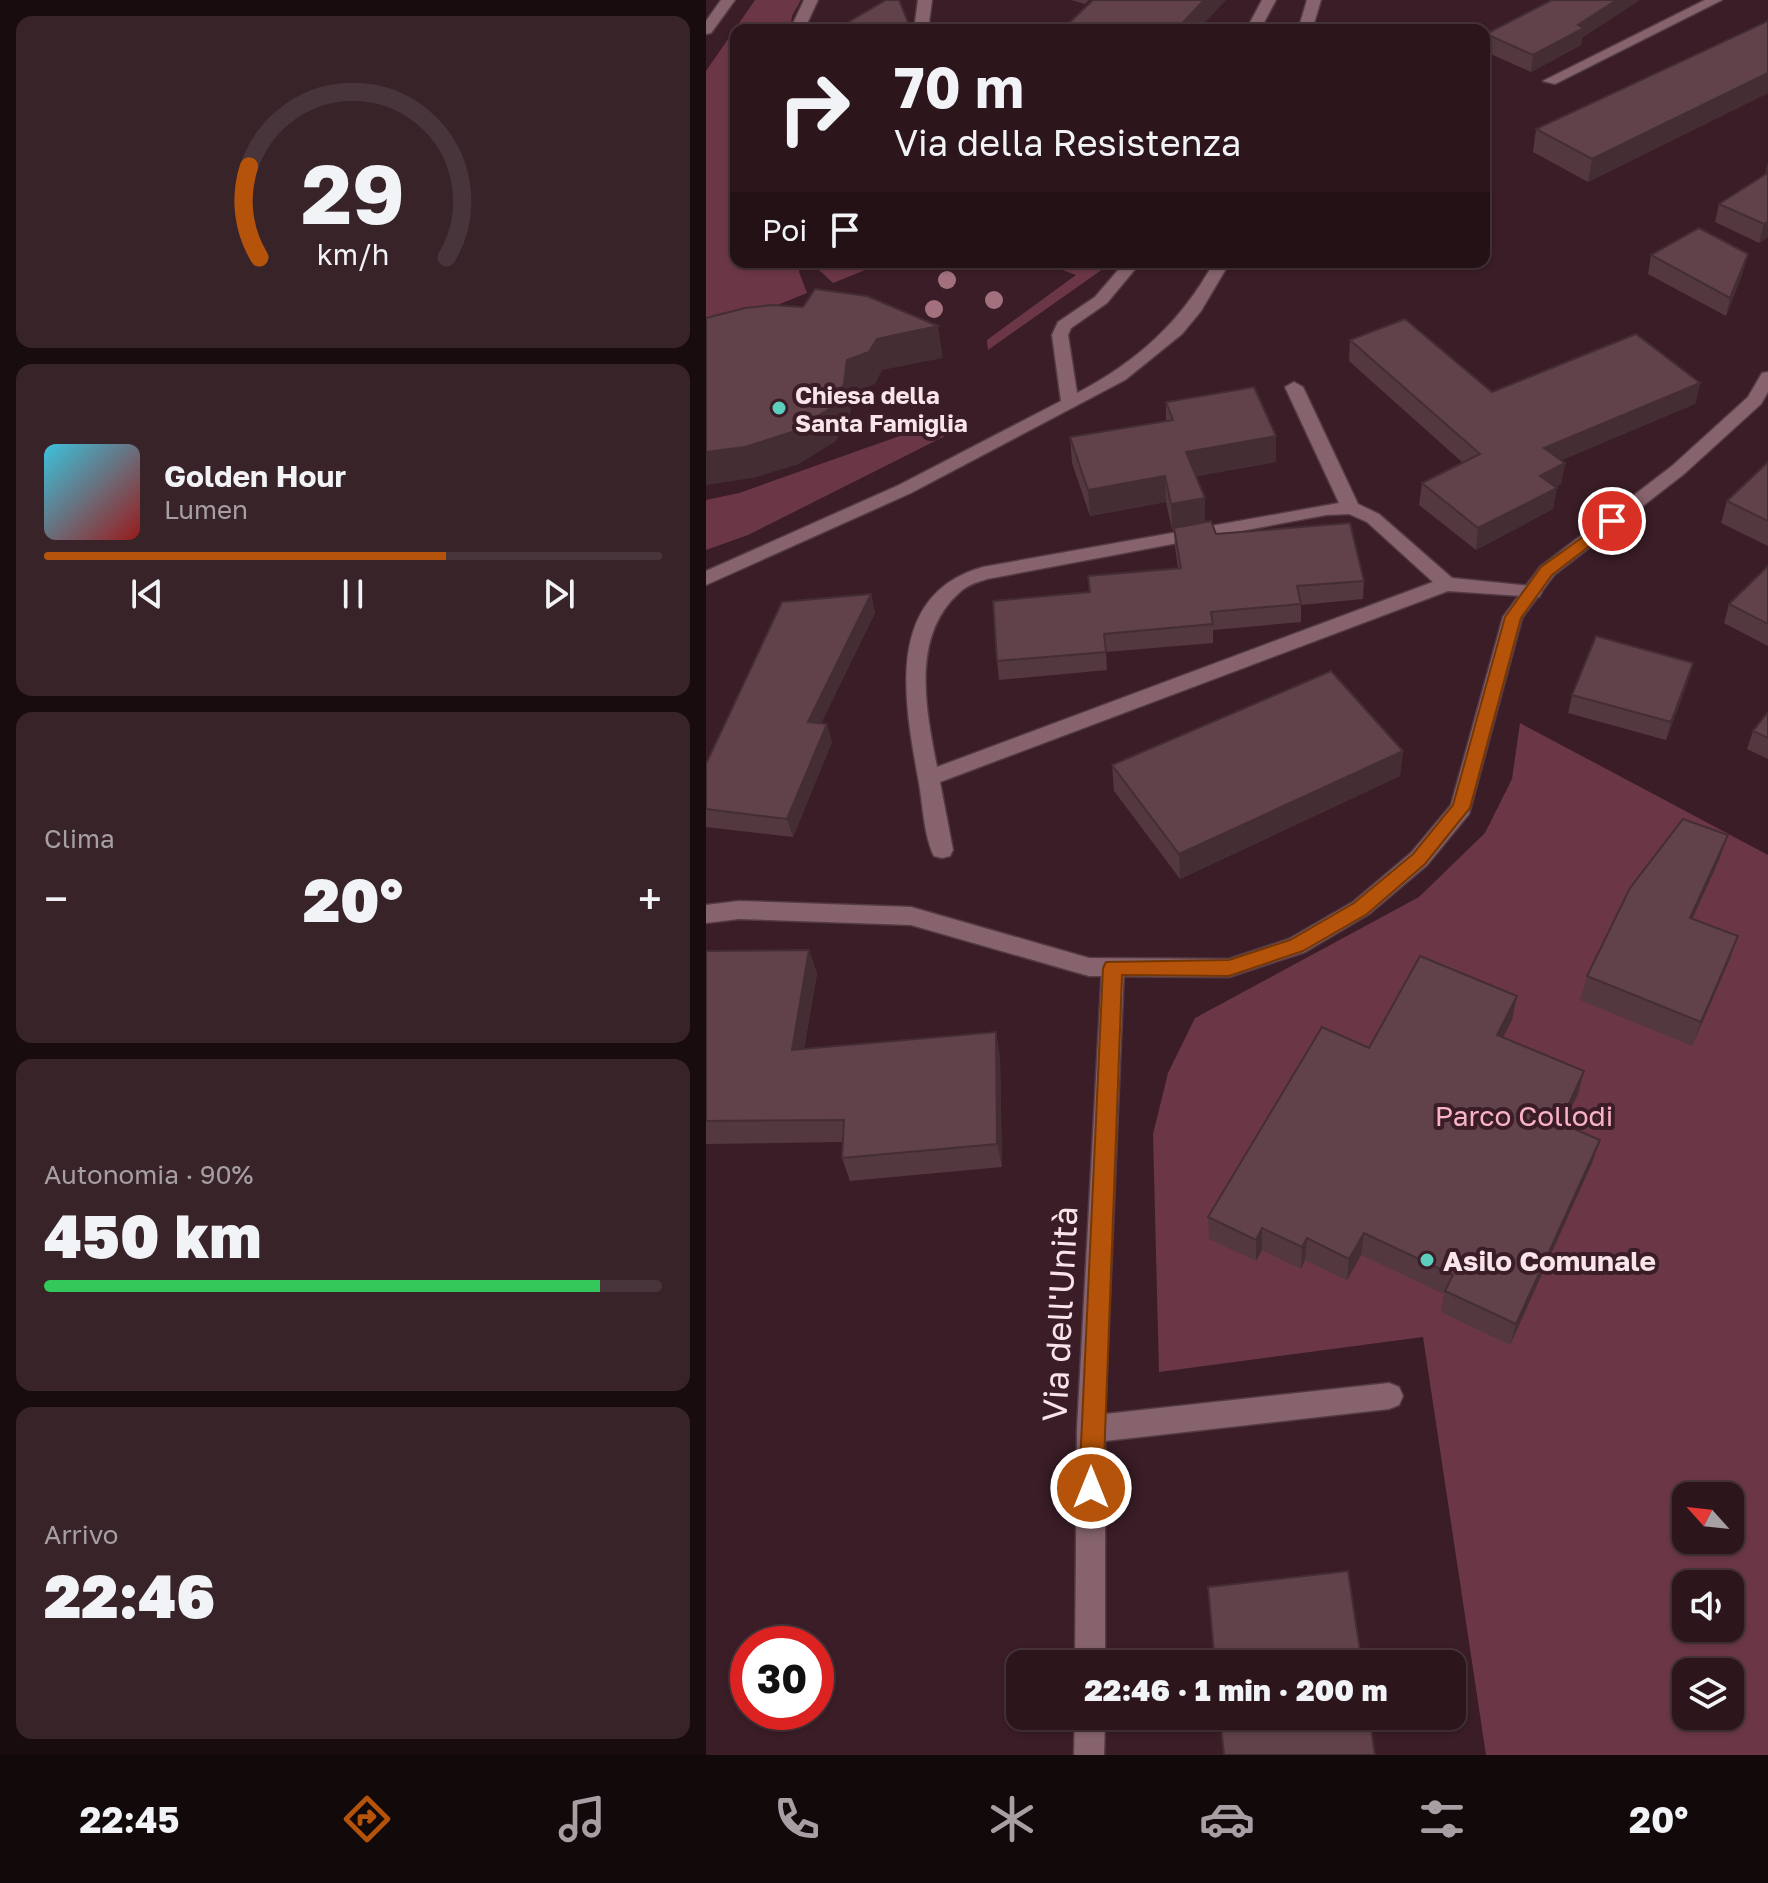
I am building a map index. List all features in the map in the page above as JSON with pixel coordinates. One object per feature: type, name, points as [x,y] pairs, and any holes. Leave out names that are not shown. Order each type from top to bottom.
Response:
[{"type":"street","points":[[706,30],[728,0]]},
{"type":"street","points":[[800,24],[811,0]]},
{"type":"street","points":[[921,24],[925,0]]},
{"type":"street","points":[[1256,24],[1269,0]]},
{"type":"street","points":[[1307,24],[1314,0]]},
{"type":"street","points":[[1550,81],[1715,0]]},
{"type":"street","points":[[1070,403],[1060,335],[1064,325],[1101,300],[1128,268]]},
{"type":"street","points":[[706,579],[905,489],[1070,403],[1155,354],[1204,296],[1219,268]]},
{"type":"street","points":[[706,914],[739,910],[911,916],[1089,967],[1229,968],[1297,946],[1361,908],[1419,859],[1461,808],[1513,617],[1547,571],[1689,460],[1755,400],[1768,377]]},
{"type":"street","points":[[1294,387],[1351,508]]},
{"type":"street","points":[[942,850],[919,727],[914,678],[920,640],[938,603],[955,585],[983,573],[1326,509],[1351,508],[1373,518],[1447,584]]},
{"type":"street","points":[[929,778],[1447,584],[1532,592]]},
{"type":"street","name":"Via dell'Unità","points":[[1090,1650],[1091,1429],[1113,968]]},
{"type":"street","points":[[1091,1429],[1389,1396]]},
{"type":"street","points":[[1089,1755],[1090,1730]]},
{"type":"green space","points":[[755,0],[801,0],[791,24],[738,24]]},
{"type":"green space","points":[[730,36],[730,268],[800,268],[807,293],[765,310],[706,352],[706,71]]},
{"type":"green space","points":[[825,268],[870,268],[833,283],[819,270]]},
{"type":"green space","points":[[1057,268],[1104,268],[988,350],[987,340],[1076,275]]},
{"type":"green space","points":[[959,415],[969,424],[748,535],[706,550],[706,500],[739,493]]},
{"type":"green space","name":"Parco Collodi","points":[[1520,723],[1768,855],[1768,1755],[1486,1755],[1423,1337],[1159,1372],[1153,1134],[1168,1073],[1195,1018],[1419,897],[1485,833],[1512,779]]},
{"type":"building","points":[[886,0],[899,0],[909,24],[845,24]]},
{"type":"building","points":[[1093,0],[1204,0],[1182,24],[1068,24]]},
{"type":"building","points":[[1552,0],[1617,0],[1578,25],[1584,28],[1533,55],[1490,36],[1490,32]]},
{"type":"building","points":[[1768,21],[1768,73],[1592,159],[1536,129]]},
{"type":"building","points":[[1768,164],[1768,222],[1764,224],[1719,204],[1766,174]]},
{"type":"building","points":[[1699,228],[1748,254],[1730,298],[1651,255]]},
{"type":"building","name":"Chiesa della Santa Famiglia","points":[[815,289],[867,296],[938,326],[877,339],[869,352],[847,360],[844,384],[829,409],[792,432],[745,447],[706,452],[706,318],[745,308],[772,305],[803,307]]},
{"type":"building","points":[[1405,319],[1492,392],[1636,334],[1700,383],[1544,448],[1565,463],[1540,476],[1557,488],[1478,528],[1422,483],[1480,454],[1350,340]]},
{"type":"building","points":[[1254,387],[1276,436],[1186,452],[1205,498],[1171,504],[1165,476],[1088,490],[1070,437],[1173,420],[1166,402]]},
{"type":"building","points":[[1768,462],[1768,521],[1727,501]]},
{"type":"building","points":[[1211,521],[1216,534],[1350,523],[1364,581],[1297,586],[1301,604],[1211,612],[1213,624],[1104,634],[1106,652],[997,661],[993,601],[1090,592],[1088,576],[1181,568],[1174,528]]},
{"type":"building","points":[[1768,566],[1768,624],[1729,604]]},
{"type":"building","points":[[871,594],[808,722],[827,724],[787,819],[706,809],[706,764],[782,602]]},
{"type":"building","points":[[1596,636],[1693,663],[1671,722],[1572,695]]},
{"type":"building","points":[[1331,671],[1403,751],[1179,854],[1112,765]]},
{"type":"building","points":[[1768,712],[1768,738],[1753,731]]},
{"type":"building","points":[[1683,819],[1728,835],[1690,918],[1738,936],[1701,1022],[1587,976],[1630,888]]},
{"type":"building","points":[[809,950],[792,1050],[996,1032],[997,1144],[842,1158],[844,1120],[706,1121],[706,951]]},
{"type":"building","points":[[1420,956],[1517,996],[1497,1035],[1584,1071],[1560,1123],[1600,1140],[1516,1324],[1445,1291],[1453,1275],[1364,1233],[1349,1259],[1307,1238],[1302,1247],[1262,1228],[1256,1240],[1208,1217],[1322,1027],[1369,1048]]},
{"type":"building","points":[[1348,1571],[1360,1650],[1214,1650],[1208,1587]]},
{"type":"building","points":[[1221,1730],[1371,1730],[1375,1755],[1224,1755]]},
{"type":"place","name":"Chiesa della Santa Famiglia","points":[[779,408]]},
{"type":"place","name":"Asilo Comunale","points":[[1427,1260]]},
{"type":"route","points":[[1091,1488],[1091,1429],[1113,968],[1229,968],[1297,946],[1361,908],[1419,859],[1461,808],[1513,617],[1547,571],[1612,521]]}]
